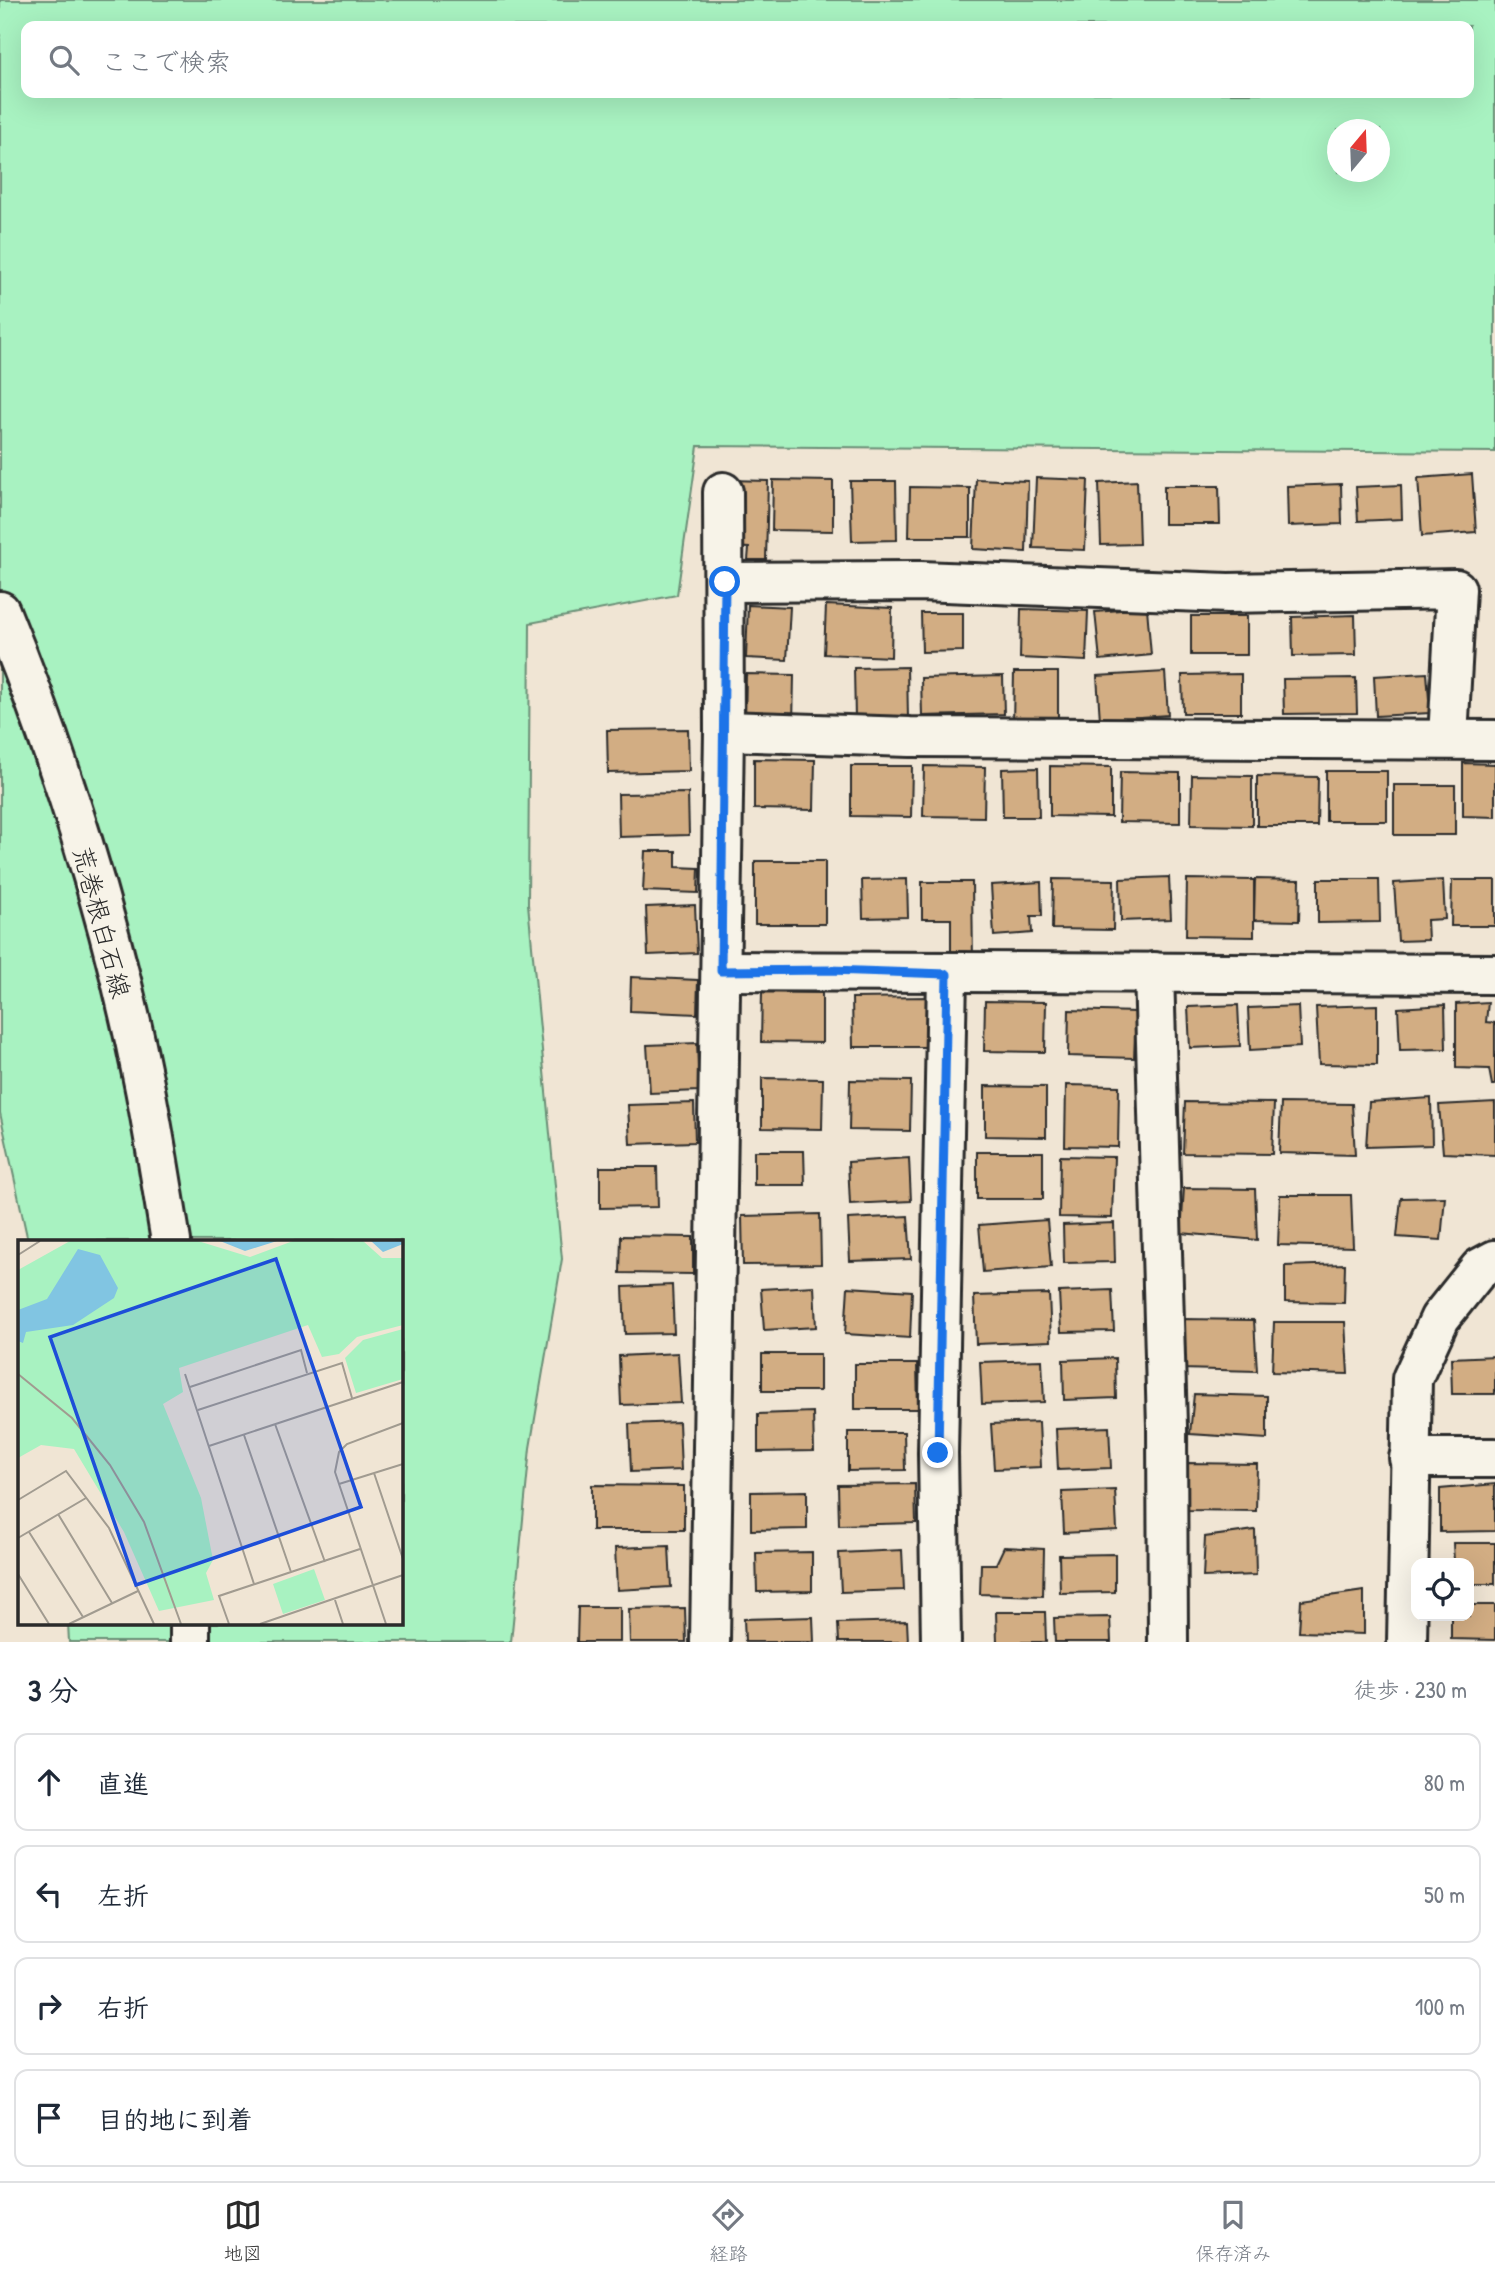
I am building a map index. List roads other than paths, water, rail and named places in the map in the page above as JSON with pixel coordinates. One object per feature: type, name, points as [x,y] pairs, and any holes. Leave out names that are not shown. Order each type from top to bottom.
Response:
[{"type":"street","points":[[710,1642],[724,731],[723,492]]},
{"type":"street","points":[[725,582],[920,581],[1228,593],[1456,589],[1448,738]]},
{"type":"street","name":"荒巻根白石線","points":[[0,611],[32,687],[93,880],[143,1077],[171,1240]]},
{"type":"street","points":[[724,731],[910,737],[1495,740]]},
{"type":"street","points":[[721,971],[830,970],[947,974],[1495,974]]},
{"type":"street","points":[[1154,972],[1167,1426],[1168,1642]]},
{"type":"street","points":[[941,1642],[938,1453],[947,974]]},
{"type":"street","points":[[1407,1642],[1412,1379],[1440,1318],[1479,1268],[1495,1260]]},
{"type":"street","points":[[1409,1458],[1495,1458]]},
{"type":"street","points":[[190,1624],[190,1642]]}]
